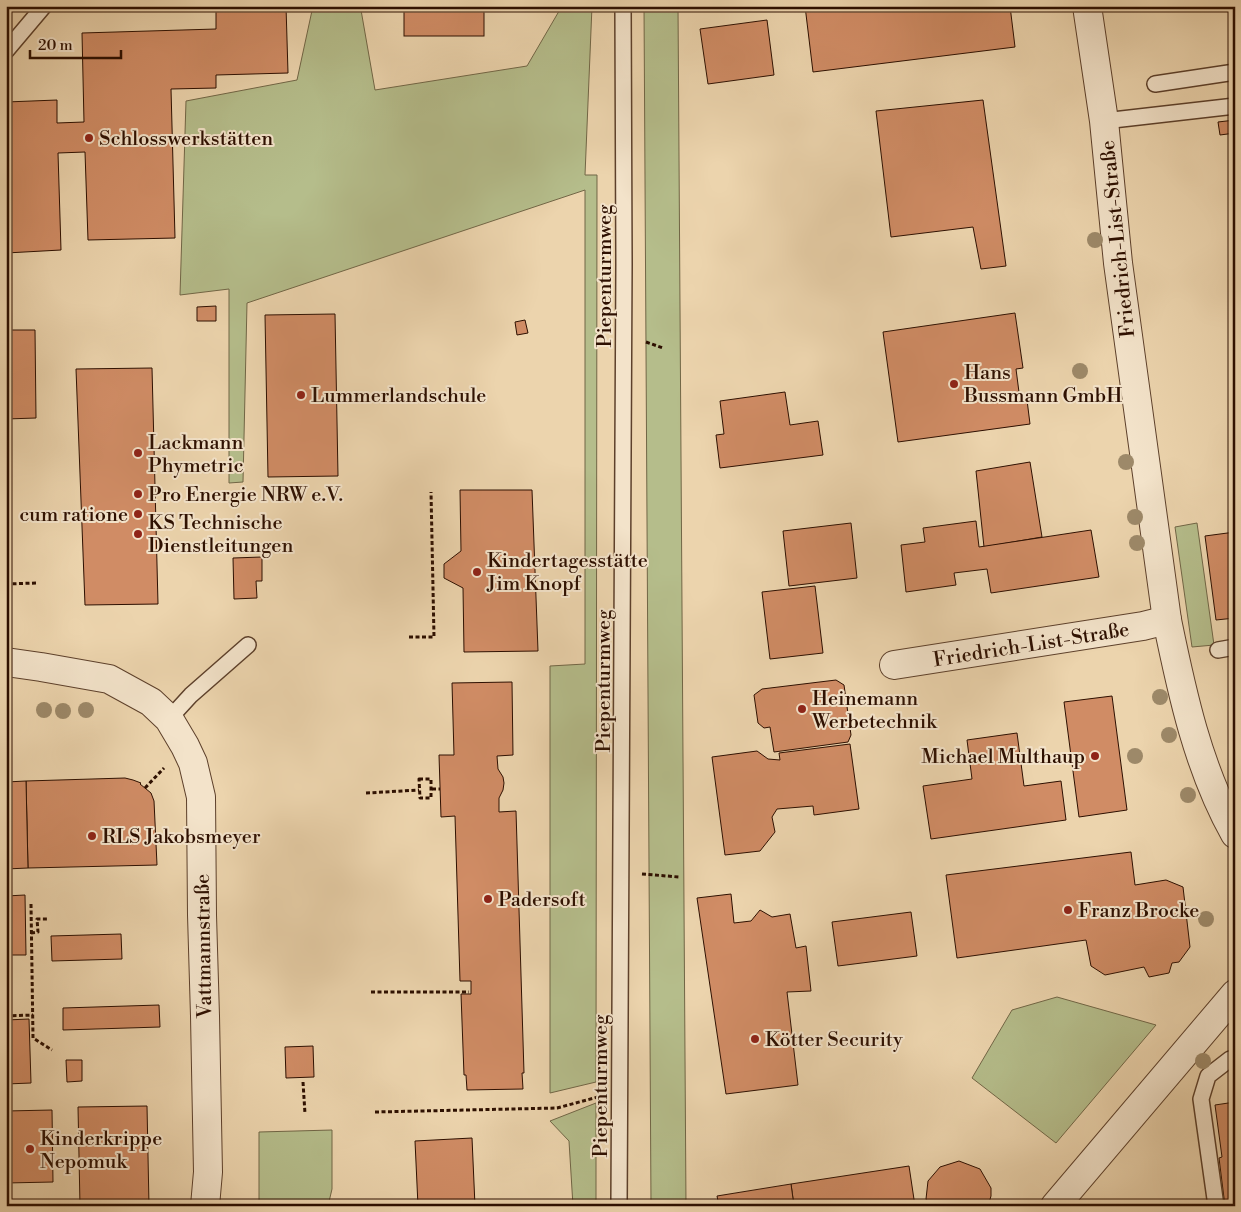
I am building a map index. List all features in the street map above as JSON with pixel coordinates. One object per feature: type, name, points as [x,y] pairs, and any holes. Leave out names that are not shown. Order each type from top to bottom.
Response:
[{"type":"street","name":"Friedrich-List-Straße","points":[[1087,6],[1104,121],[1118,263],[1167,620],[1198,751],[1224,814],[1235,834]]},
{"type":"street","name":"Friedrich-List-Straße","points":[[894,665],[1143,626],[1167,620]]},
{"type":"street","name":"Vattmannstraße","points":[[6,662],[109,680],[151,702],[169,718],[193,764],[200,797],[208,1172],[205,1206]]},
{"type":"street","points":[[1055,1206],[1235,994]]},
{"type":"lane","points":[[6,51],[44,6]]},
{"type":"lane","name":"Piepenturmweg","points":[[619,1206],[622,872],[623,6]]},
{"type":"lane","points":[[1155,84],[1235,72]]},
{"type":"lane","points":[[1104,121],[1235,106]]},
{"type":"lane","points":[[169,718],[191,695],[248,645]]},
{"type":"lane","points":[[1218,650],[1235,647]]},
{"type":"lane","points":[[1216,1206],[1201,1099],[1208,1076],[1230,1059],[1235,1058]]},
{"type":"path","points":[[408,637],[434,637],[431,492]]},
{"type":"path","points":[[6,584],[36,583]]},
{"type":"path","points":[[419,779],[431,779],[432,789],[431,798],[420,798],[419,779]]},
{"type":"path","points":[[432,789],[440,789]]},
{"type":"path","points":[[366,793],[419,790]]},
{"type":"path","points":[[622,872],[679,877]]},
{"type":"path","points":[[31,904],[33,1038],[52,1050]]},
{"type":"path","points":[[31,933],[38,932],[37,919],[46,919]]},
{"type":"path","points":[[371,992],[469,992]]},
{"type":"path","points":[[6,1016],[33,1015]]},
{"type":"path","points":[[303,1082],[305,1114]]},
{"type":"path","points":[[375,1112],[557,1108],[619,1091]]},
{"type":"green space","points":[[313,6],[352,6],[361,10],[375,90],[527,66],[562,6],[592,6],[585,175],[597,175],[596,1082],[550,1093],[550,666],[585,664],[585,190],[247,303],[243,482],[229,483],[229,289],[180,295],[186,101],[297,80]]},
{"type":"green space","points":[[644,6],[678,6],[686,1206],[651,1206]]},
{"type":"green space","points":[[1197,523],[1214,645],[1192,647],[1175,527]]},
{"type":"green space","points":[[1057,997],[1156,1025],[1056,1143],[972,1078],[1012,1010]]},
{"type":"green space","points":[[596,1103],[596,1206],[573,1206],[569,1141],[550,1121]]},
{"type":"green space","points":[[332,1130],[332,1189],[328,1206],[259,1206],[259,1132]]},
{"type":"building","name":"Schlosswerkstätten","points":[[216,6],[286,6],[288,73],[216,75],[216,88],[171,89],[175,238],[88,240],[85,152],[58,153],[61,250],[6,253],[6,102],[57,100],[57,123],[84,122],[82,33],[216,29]]},
{"type":"building","points":[[404,6],[484,6],[484,36],[404,36]]},
{"type":"building","points":[[805,6],[1010,6],[1015,47],[813,72]]},
{"type":"building","points":[[767,20],[774,75],[708,84],[700,29]]},
{"type":"building","points":[[983,100],[1006,266],[981,269],[973,227],[891,237],[876,111]]},
{"type":"building","points":[[1235,120],[1235,133],[1220,135],[1218,122]]},
{"type":"building","points":[[216,306],[216,321],[197,321],[197,307]]},
{"type":"building","name":"Hans Bussmann GmbH","points":[[1015,313],[1023,368],[1016,369],[1020,400],[1027,400],[1030,424],[898,442],[883,332]]},
{"type":"building","name":"Lummerlandschule","points":[[335,314],[338,476],[268,477],[265,315]]},
{"type":"building","points":[[525,320],[528,333],[517,335],[515,322]]},
{"type":"building","points":[[6,330],[35,330],[36,418],[6,419]]},
{"type":"building","points":[[152,368],[158,604],[85,605],[76,369]]},
{"type":"building","points":[[785,392],[790,425],[818,421],[823,455],[720,468],[716,435],[724,434],[720,401]]},
{"type":"building","points":[[1030,462],[1042,537],[984,547],[976,471]]},
{"type":"building","points":[[460,490],[532,490],[538,651],[464,652],[463,588],[444,578],[444,564],[461,551]]},
{"type":"building","points":[[976,521],[979,547],[1091,530],[1099,577],[991,593],[987,569],[954,573],[956,585],[906,592],[901,545],[925,542],[923,528]]},
{"type":"building","points":[[851,523],[857,578],[789,586],[783,531]]},
{"type":"building","points":[[1235,532],[1235,618],[1216,620],[1205,536]]},
{"type":"building","points":[[262,557],[262,581],[256,581],[257,598],[234,599],[233,558]]},
{"type":"building","points":[[815,586],[823,653],[770,659],[762,592]]},
{"type":"building","name":"Heinemann Werbetechnik","points":[[836,680],[844,685],[851,735],[848,742],[774,752],[770,727],[764,728],[758,723],[754,695],[762,689]]},
{"type":"building","name":"Padersoft","points":[[512,682],[513,755],[497,756],[498,769],[504,783],[499,798],[499,812],[516,811],[523,1089],[467,1090],[466,1075],[464,1075],[461,994],[471,994],[471,981],[460,981],[455,816],[441,817],[439,755],[454,755],[452,683]]},
{"type":"building","name":"Michael Multhaup","points":[[1112,696],[1127,810],[1079,817],[1064,702]]},
{"type":"building","points":[[1017,733],[1024,786],[1061,781],[1066,820],[931,839],[923,786],[972,779],[967,740]]},
{"type":"building","points":[[850,744],[859,809],[814,815],[813,806],[777,809],[772,817],[775,832],[760,851],[725,855],[712,757],[757,751],[768,759],[780,760],[779,753]]},
{"type":"building","name":"RLS Jakobsmeyer","points":[[125,778],[141,783],[151,793],[154,801],[157,865],[28,868],[26,781]]},
{"type":"building","points":[[26,781],[28,868],[6,869],[6,782]]},
{"type":"building","name":"Franz Brocke","points":[[1131,852],[1135,885],[1166,880],[1183,887],[1190,947],[1179,962],[1172,963],[1169,973],[1149,977],[1144,967],[1105,975],[1091,966],[1086,940],[957,958],[946,875]]},
{"type":"building","name":"Kötter Security","points":[[731,894],[734,923],[751,921],[760,910],[772,917],[790,914],[796,948],[806,946],[811,991],[787,992],[798,1085],[726,1094],[697,898]]},
{"type":"building","points":[[25,895],[26,955],[6,955],[6,896]]},
{"type":"building","points":[[911,912],[917,956],[838,966],[832,922]]},
{"type":"building","points":[[121,934],[122,959],[52,961],[51,936]]},
{"type":"building","points":[[159,1005],[160,1027],[63,1030],[63,1008]]},
{"type":"building","points":[[29,1019],[31,1083],[6,1084],[6,1020]]},
{"type":"building","points":[[313,1046],[314,1077],[286,1078],[285,1047]]},
{"type":"building","points":[[66,1060],[82,1060],[82,1081],[67,1082]]},
{"type":"building","points":[[1235,1102],[1235,1206],[1225,1206],[1219,1158],[1222,1157],[1215,1105]]},
{"type":"building","points":[[147,1106],[149,1206],[80,1206],[78,1107]]},
{"type":"building","name":"Kinderkrippe Nepomuk","points":[[52,1110],[53,1182],[6,1183],[6,1111]]},
{"type":"building","points":[[472,1138],[475,1206],[418,1206],[415,1141]]},
{"type":"building","points":[[959,1161],[980,1169],[991,1188],[988,1206],[929,1206],[926,1199],[928,1181],[940,1167]]},
{"type":"building","points":[[909,1166],[915,1206],[794,1206],[791,1184]]},
{"type":"building","points":[[791,1184],[794,1206],[719,1206],[717,1196]]},
{"type":"place","name":"Schlosswerkstätten","points":[[89,138]]},
{"type":"place","name":"Hans Bussmann GmbH","points":[[954,384]]},
{"type":"place","name":"Lummerlandschule","points":[[301,395]]},
{"type":"place","name":"Lackmann Phymetric","points":[[138,453]]},
{"type":"place","name":"Pro Energie NRW e.V.","points":[[138,494]]},
{"type":"place","name":"cum ratione","points":[[138,514]]},
{"type":"place","name":"KS Technische Dienstleitungen","points":[[138,534]]},
{"type":"place","name":"Kindertagesstätte Jim Knopf","points":[[477,572]]},
{"type":"place","name":"Heinemann Werbetechnik","points":[[802,709]]},
{"type":"place","name":"Michael Multhaup","points":[[1095,756]]},
{"type":"place","name":"RLS Jakobsmeyer","points":[[92,836]]},
{"type":"place","name":"Padersoft","points":[[488,899]]},
{"type":"place","name":"Franz Brocke","points":[[1068,910]]},
{"type":"place","name":"Kötter Security","points":[[755,1039]]},
{"type":"place","name":"Kinderkrippe Nepomuk","points":[[30,1149]]}]
